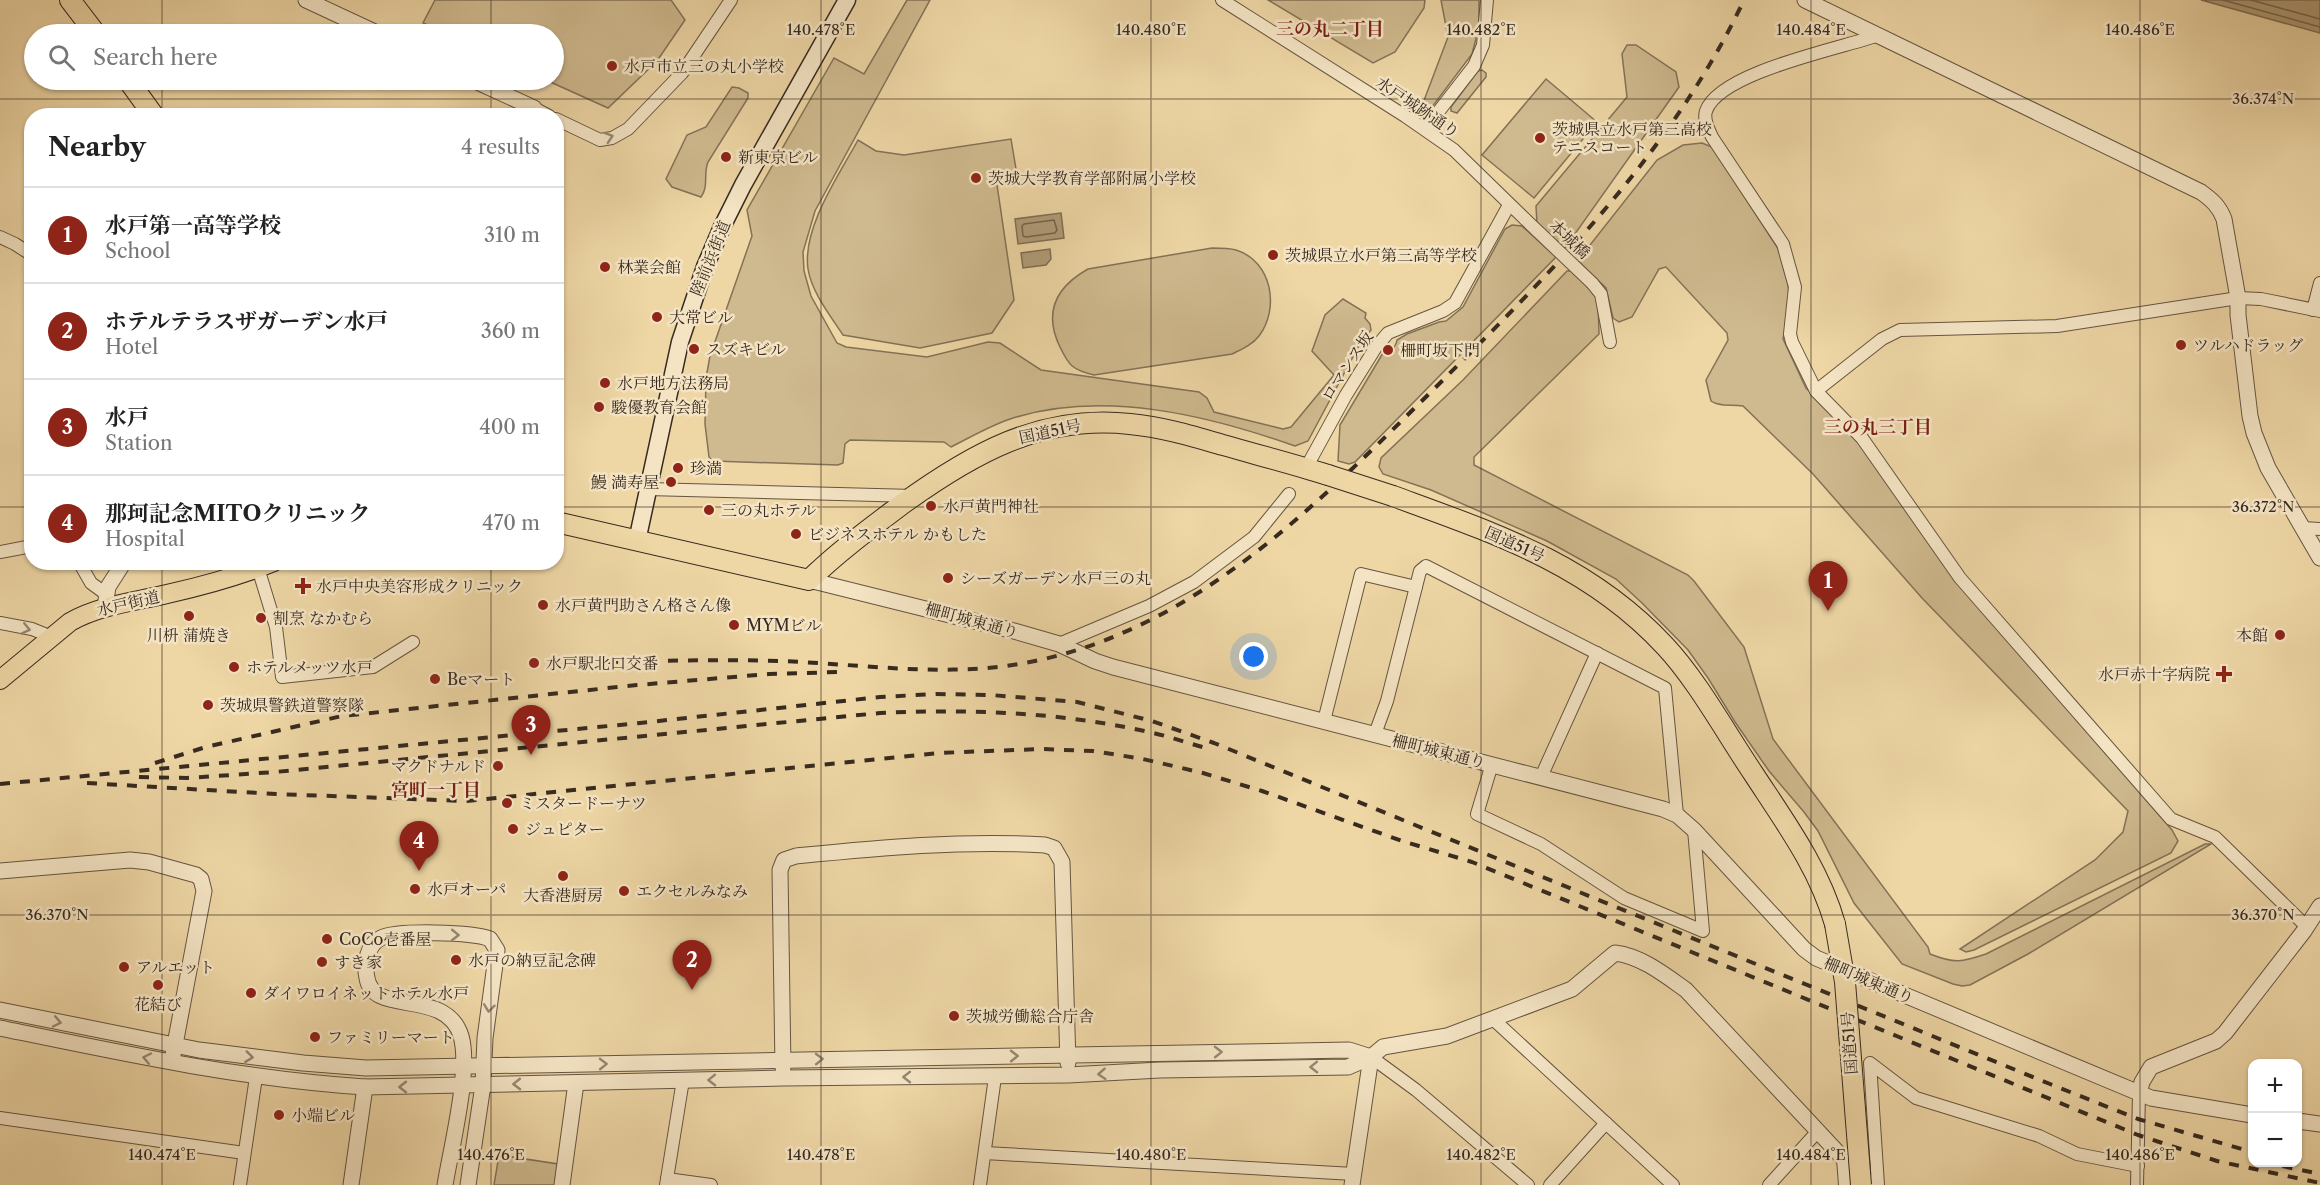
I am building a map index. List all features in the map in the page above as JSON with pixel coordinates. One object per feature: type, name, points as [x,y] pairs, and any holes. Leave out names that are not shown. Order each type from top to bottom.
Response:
[{"type":"highway","points":[[70,0],[88,24]]},
{"type":"highway","points":[[135,90],[148,108]]},
{"type":"highway","name":"国道51号","points":[[810,580],[838,553],[914,496],[953,469],[997,445],[1042,431],[1081,424],[1128,423],[1154,427],[1306,468],[1393,496],[1486,530],[1572,570],[1639,620],[1667,647],[1805,852],[1824,889],[1835,924],[1845,982],[1861,1185]]},
{"type":"highway","name":"柵町城東通り","points":[[564,524],[810,580]]},
{"type":"main road","name":"陸前浜街道","points":[[637,541],[680,342],[690,307],[709,257],[743,185],[847,0]]},
{"type":"main road","name":"水戸街道","points":[[0,680],[70,622],[106,600],[195,587],[252,570]]},
{"type":"street","points":[[306,0],[358,24]]},
{"type":"street","points":[[564,123],[600,140],[612,138],[628,129],[682,73],[731,0]]},
{"type":"street","name":"水戸城跡通り","points":[[1222,0],[1425,129],[1454,150],[1526,220]]},
{"type":"street","points":[[1425,129],[1474,66],[1483,45],[1487,0]]},
{"type":"street","points":[[1805,0],[2201,192],[2219,208],[2224,219],[2238,298],[2238,315],[2254,433],[2268,468],[2320,558]]},
{"type":"street","points":[[1879,35],[1811,54],[1754,75],[1722,93],[1706,111],[1705,118],[1712,137],[1783,244],[1795,288],[1790,334],[1816,391],[1862,438],[1960,578],[2170,819],[2215,837],[2307,927]]},
{"type":"street","points":[[492,90],[526,108]]},
{"type":"street","name":"ロマンス坂","points":[[1306,468],[1346,395],[1376,347],[1388,333],[1443,311],[1455,303],[1509,205]]},
{"type":"street","name":"本城橋","points":[[1526,220],[1602,294],[1610,342]]},
{"type":"street","points":[[0,237],[24,250]]},
{"type":"street","points":[[1816,391],[1888,336],[1900,330],[2057,326],[2238,298],[2261,299],[2317,310],[2320,283]]},
{"type":"street","points":[[647,489],[914,496]]},
{"type":"street","points":[[1059,644],[1149,606],[1194,582],[1254,537],[1289,494]]},
{"type":"street","points":[[2303,528],[2320,529]]},
{"type":"street","points":[[0,552],[24,548]]},
{"type":"street","points":[[1375,734],[1387,701],[1420,571],[1426,566],[1665,688],[1677,815]]},
{"type":"street","points":[[84,570],[91,583],[106,600]]},
{"type":"street","points":[[106,600],[113,577],[118,570]]},
{"type":"street","points":[[267,570],[282,676],[373,667],[413,642]]},
{"type":"street","points":[[1324,721],[1361,574],[1416,587]]},
{"type":"street","name":"柵町城東通り","points":[[810,580],[912,604],[1059,644],[1095,662],[1663,809],[1677,815],[1694,830],[1804,949],[1816,958],[2139,1094],[2174,1104],[2248,1114]]},
{"type":"street","points":[[0,623],[32,629],[52,637]]},
{"type":"street","points":[[1541,777],[1597,653]]},
{"type":"street","points":[[1491,764],[1476,814],[1541,844],[1624,898],[1703,932],[1694,830]]},
{"type":"street","points":[[784,1078],[780,870],[784,860],[796,856],[922,844],[984,842],[1046,845],[1054,848],[1062,862],[1068,1075]]},
{"type":"street","points":[[0,871],[130,860],[176,868],[196,874],[201,879],[204,891],[171,1064]]},
{"type":"street","points":[[2137,1185],[2139,1094],[2142,1082],[2151,1067],[2216,1041],[2225,1033],[2307,927],[2320,906]]},
{"type":"street","points":[[445,1185],[464,1067],[461,1037],[452,1020],[427,1005],[377,996],[372,990],[367,978],[367,959],[370,950],[380,938],[405,933],[477,935],[490,939],[497,950],[483,1085],[468,1185]]},
{"type":"street","points":[[0,1028],[171,1064],[302,1083],[365,1087],[461,1087],[784,1078],[996,1077],[1160,1070],[1348,1067],[1371,1057],[1383,1047],[1447,1036],[1572,989],[1615,953],[1623,954],[1655,968],[1686,990],[1843,1158],[1872,1185]]},
{"type":"street","points":[[0,1010],[175,1046],[341,1066],[464,1067],[1349,1050],[1371,1057],[1416,1090],[1528,1185]]},
{"type":"street","points":[[1493,1019],[1673,1185]]},
{"type":"street","points":[[985,1153],[1353,1179],[1371,1057]]},
{"type":"street","points":[[1878,1185],[1870,1063],[1916,1098],[2039,1136],[2077,1154],[2138,1166]]},
{"type":"street","points":[[240,1185],[256,1077]]},
{"type":"street","points":[[980,1185],[996,1077]]},
{"type":"street","points":[[682,1080],[667,1182],[711,1185]]},
{"type":"street","points":[[562,1185],[576,1083]]},
{"type":"street","points":[[351,1185],[365,1087]]},
{"type":"street","points":[[0,1118],[244,1153]]},
{"type":"street","points":[[2302,1122],[2320,1124]]},
{"type":"street","points":[[1550,1185],[1606,1123]]},
{"type":"street","points":[[1769,1185],[1818,1131]]},
{"type":"street","points":[[1843,1158],[1845,1185]]},
{"type":"shaded area","name":"水戸市立三の丸小学校","points":[[435,0],[671,0],[685,20],[657,61],[608,108],[564,88],[564,24],[423,23]]},
{"type":"shaded area","points":[[907,0],[930,0],[815,211],[803,252],[804,271],[811,296],[837,343],[846,347],[927,357],[988,342],[1000,343],[1041,370],[1199,392],[1207,398],[1214,412],[1283,429],[1291,427],[1334,375],[1312,351],[1325,315],[1343,299],[1366,313],[1365,318],[1371,330],[1362,340],[1308,441],[1295,446],[1227,425],[1156,410],[1119,406],[1084,406],[1048,410],[1013,418],[951,447],[944,442],[850,440],[845,444],[843,463],[838,465],[713,461],[709,457],[705,424],[706,378],[710,356],[752,236],[747,210],[834,58],[864,74]]},
{"type":"shaded area","points":[[1268,0],[1425,0],[1424,8],[1395,52],[1373,63]]},
{"type":"shaded area","points":[[1441,0],[1479,0],[1479,27],[1472,54],[1432,107],[1423,103],[1448,37]]},
{"type":"shaded area","points":[[1627,45],[1636,45],[1676,72],[1679,87],[1565,248],[1537,224],[1536,206],[1627,97],[1622,54]]},
{"type":"shaded area","points":[[1482,70],[1486,73],[1486,77],[1457,113],[1451,111],[1451,107],[1478,71]]},
{"type":"shaded area","name":"茨城県立水戸第三高校 テニスコート","points":[[1546,79],[1597,122],[1534,198],[1482,155]]},
{"type":"shaded area","points":[[732,87],[748,93],[748,98],[708,162],[701,197],[672,187],[666,179],[687,135],[706,127]]},
{"type":"shaded area","points":[[1011,139],[1017,175],[996,178],[1014,300],[992,333],[920,348],[843,335],[813,287],[808,269],[808,253],[816,219],[832,185],[858,140],[876,151],[904,155]]},
{"type":"shaded area","points":[[1702,143],[1712,147],[1779,250],[1788,283],[1790,305],[1783,339],[1806,388],[1854,435],[1955,580],[2172,830],[2178,841],[2171,853],[1974,950],[1966,952],[1960,949],[2095,860],[2123,832],[2128,811],[1922,598],[1813,474],[1743,406],[1722,405],[1711,401],[1706,380],[1728,340],[1727,333],[1666,267],[1659,269],[1632,317],[1619,322],[1613,318],[1606,288],[1579,262],[1579,259],[1657,160],[1683,145]]},
{"type":"shaded area","points":[[1512,225],[1522,226],[1556,257],[1355,462],[1349,464],[1338,461],[1340,425],[1383,353],[1392,349],[1397,340],[1407,334],[1446,321],[1463,307],[1505,229]]},
{"type":"shaded area","points":[[1212,248],[1233,249],[1248,256],[1258,264],[1265,275],[1269,287],[1269,312],[1266,325],[1253,342],[1232,354],[1094,375],[1076,369],[1069,363],[1055,334],[1053,312],[1061,292],[1077,276],[1088,269]]},
{"type":"shaded area","points":[[1567,271],[1571,271],[1591,289],[1598,300],[1599,334],[1474,457],[1474,465],[1688,575],[1694,581],[1744,647],[1773,739],[1928,947],[1930,954],[1958,961],[1986,954],[2205,844],[2211,844],[2028,954],[1970,985],[1953,984],[1902,964],[1854,903],[1818,831],[1769,771],[1688,650],[1642,603],[1616,579],[1547,541],[1431,490],[1383,474],[1379,467],[1381,458],[1463,380]]},
{"type":"shaded area","points":[[499,1155],[558,1164],[556,1185],[494,1185]]},
{"type":"water","points":[[2201,0],[2320,0],[2320,33]]},
{"type":"water","points":[[1061,213],[1064,238],[1018,244],[1015,219]]},
{"type":"water","points":[[1050,249],[1051,259],[1046,265],[1023,268],[1021,253]]},
{"type":"railway","points":[[608,662],[758,660],[939,670],[1003,666],[1035,661],[1096,644],[1152,619],[1206,588],[1256,552],[1351,470],[1483,340],[1568,251],[1609,205],[1683,107],[1715,55],[1744,0]]},
{"type":"railway","points":[[155,763],[206,747],[342,716],[637,685],[769,674],[840,672]]},
{"type":"railway","points":[[0,784],[640,723],[880,697],[936,694],[991,695],[1077,702],[1152,721],[1214,743],[2138,1119],[2248,1151]]},
{"type":"railway","points":[[139,777],[187,778],[275,772],[880,713],[914,712],[982,712],[1082,720],[1163,735],[1206,748]]},
{"type":"railway","points":[[87,783],[276,794],[466,801],[938,753],[1041,749],[1093,751],[1143,759],[1203,773],[1262,791],[1402,841],[1472,862],[2138,1135],[2217,1161],[2320,1183]]},
{"type":"railway","points":[[2287,1167],[2320,1174]]},
{"type":"place","name":"水戸市立三の丸小学校","points":[[612,66]]},
{"type":"place","name":"茨城県立水戸第三高校 テニスコート","points":[[1540,138]]},
{"type":"place","name":"新東京ビル","points":[[726,157]]},
{"type":"place","name":"茨城大学教育学部附属小学校","points":[[976,178]]},
{"type":"place","name":"茨城県立水戸第三高等学校","points":[[1273,255]]},
{"type":"place","name":"林業会館","points":[[605,267]]},
{"type":"place","name":"大常ビル","points":[[657,317]]},
{"type":"place","name":"ツルハドラッグ","points":[[2181,345]]},
{"type":"place","name":"スズキビル","points":[[694,349]]},
{"type":"place","name":"柵町坂下門","points":[[1388,350]]},
{"type":"place","name":"水戸地方法務局","points":[[605,383]]},
{"type":"place","name":"駿優教育会館","points":[[599,407]]},
{"type":"place","name":"珍満","points":[[678,468]]},
{"type":"place","name":"鰻 満寿屋","points":[[671,482]]},
{"type":"place","name":"水戸黄門神社","points":[[931,506]]},
{"type":"place","name":"三の丸ホテル","points":[[709,510]]},
{"type":"place","name":"ビジネスホテル かもした","points":[[796,534]]},
{"type":"place","name":"シーズガーデン水戸三の丸","points":[[948,578]]},
{"type":"place","name":"水戸中央美容形成クリニック","points":[[303,586]]},
{"type":"place","name":"水戸黄門助さん格さん像","points":[[543,605]]},
{"type":"place","name":"水戸第一高等学校","points":[[1828,611]]},
{"type":"place","name":"川枡 蒲焼き","points":[[189,616]]},
{"type":"place","name":"割烹 なかむら","points":[[261,618]]},
{"type":"place","name":"MYMビル","points":[[734,625]]},
{"type":"place","name":"本館","points":[[2280,635]]},
{"type":"place","name":"水戸駅北口交番","points":[[534,663]]},
{"type":"place","name":"ホテルメッツ水戸","points":[[234,667]]},
{"type":"place","name":"水戸赤十字病院","points":[[2224,674]]},
{"type":"place","name":"Beマート","points":[[435,679]]},
{"type":"place","name":"茨城県警鉄道警察隊","points":[[208,705]]},
{"type":"place","name":"水戸","points":[[531,755]]},
{"type":"place","name":"マクドナルド","points":[[498,766]]},
{"type":"place","name":"ミスタードーナツ","points":[[507,803]]},
{"type":"place","name":"ジュピター","points":[[513,829]]},
{"type":"place","name":"那珂記念MITOクリニック","points":[[419,871]]},
{"type":"place","name":"大香港厨房","points":[[563,876]]},
{"type":"place","name":"水戸オーパ","points":[[415,889]]},
{"type":"place","name":"エクセルみなみ","points":[[624,891]]},
{"type":"place","name":"CoCo壱番屋","points":[[327,939]]},
{"type":"place","name":"水戸の納豆記念碑","points":[[456,960]]},
{"type":"place","name":"すき家","points":[[322,962]]},
{"type":"place","name":"アルエット","points":[[124,967]]},
{"type":"place","name":"花結び","points":[[158,985]]},
{"type":"place","name":"ホテルテラスザガーデン水戸","points":[[692,990]]},
{"type":"place","name":"ダイワロイネットホテル水戸","points":[[251,993]]},
{"type":"place","name":"茨城労働総合庁舎","points":[[954,1016]]},
{"type":"place","name":"ファミリーマート","points":[[315,1037]]},
{"type":"place","name":"小端ビル","points":[[279,1115]]},
{"type":"district","name":"三の丸二丁目","points":[[1330,29]]},
{"type":"district","name":"三の丸三丁目","points":[[1878,427]]},
{"type":"district","name":"宮町一丁目","points":[[436,790]]}]
